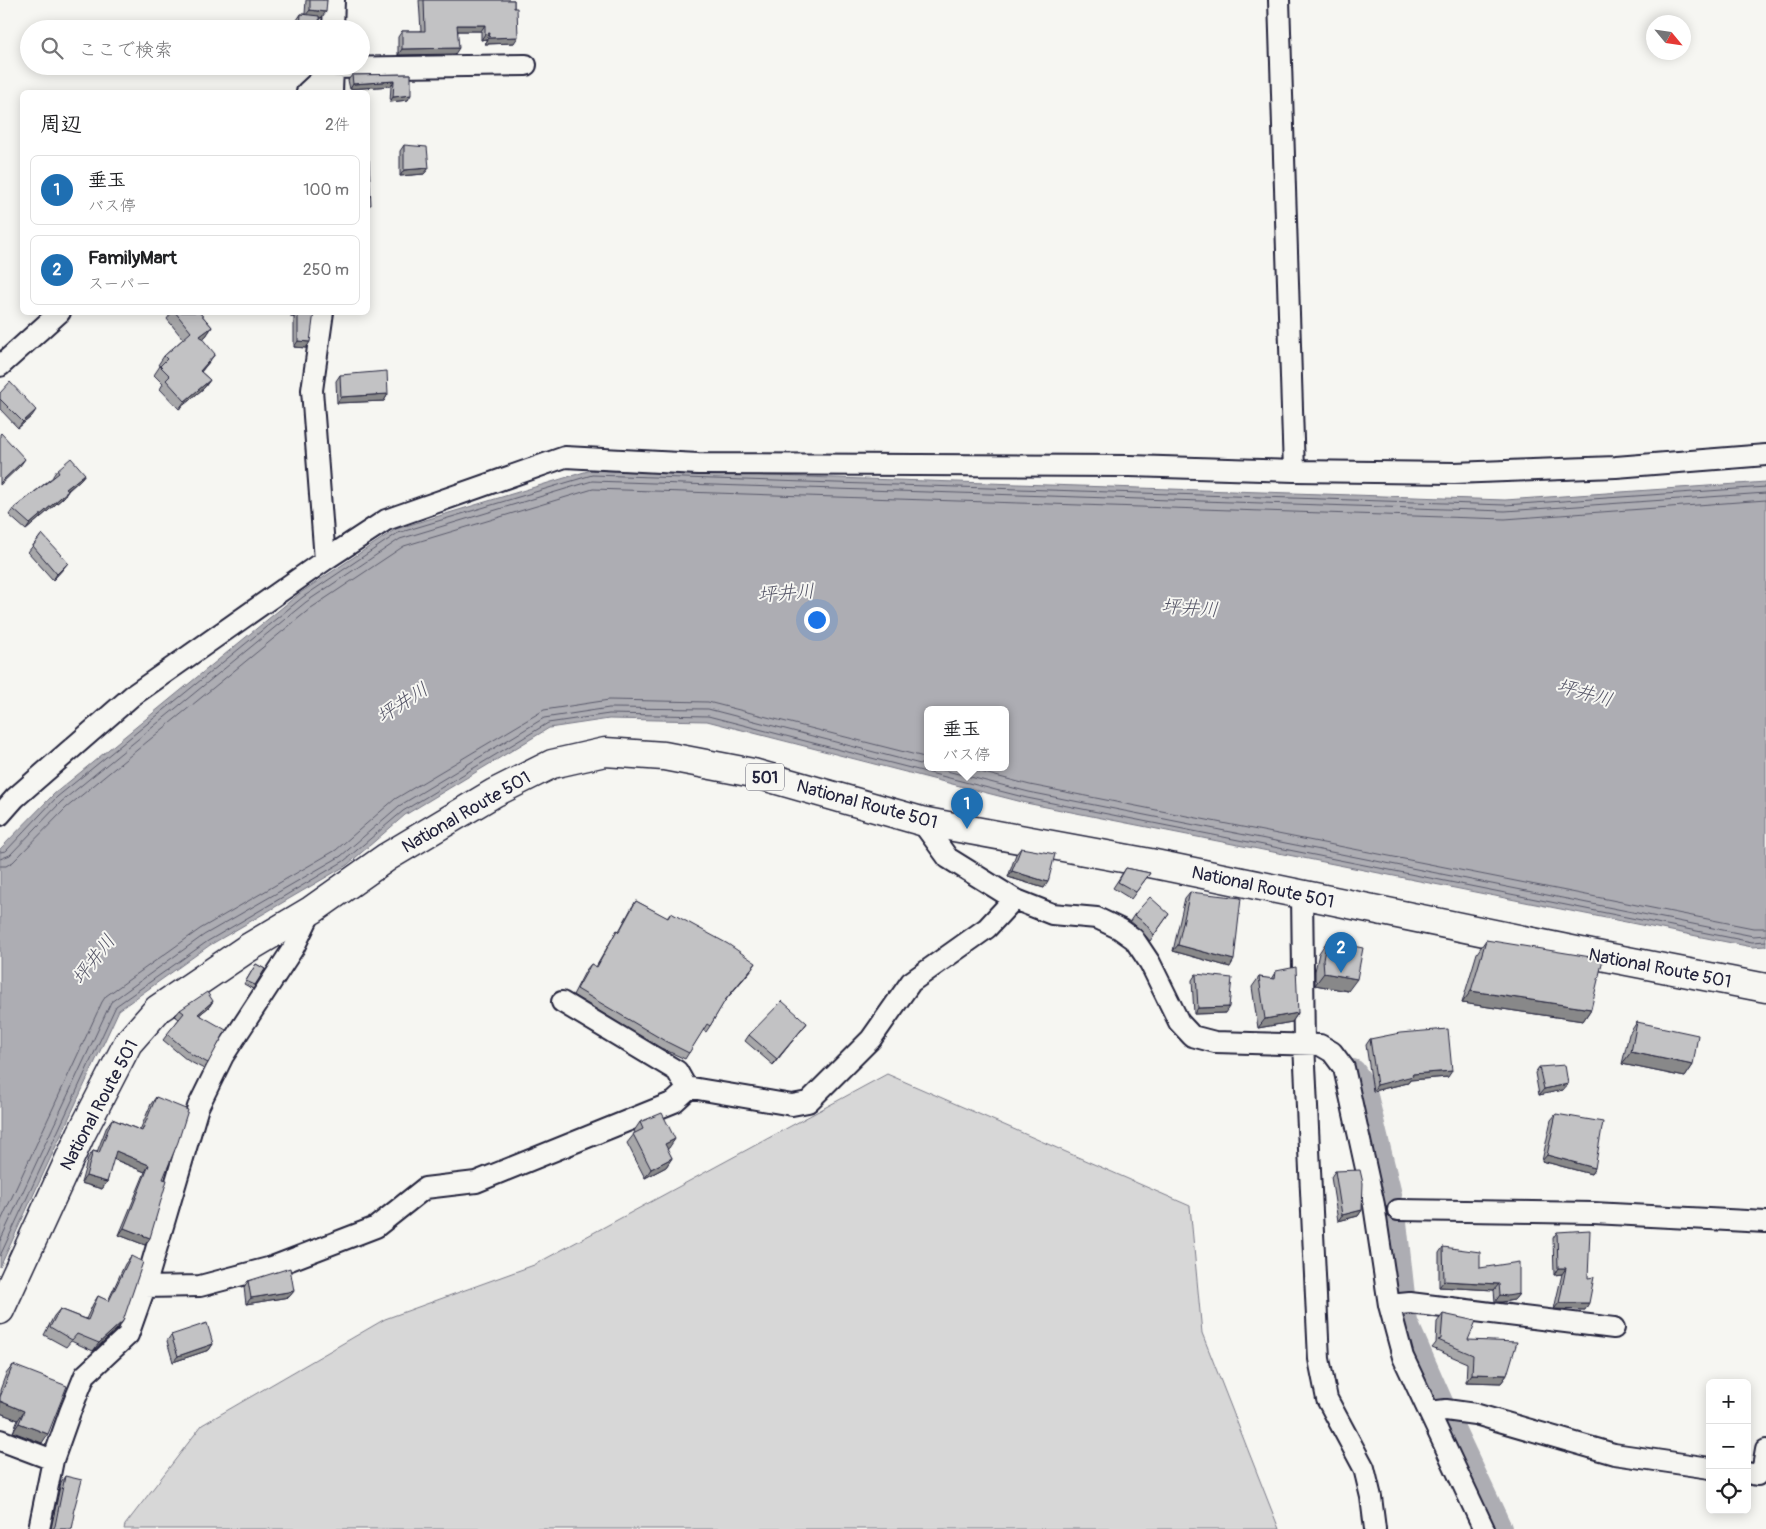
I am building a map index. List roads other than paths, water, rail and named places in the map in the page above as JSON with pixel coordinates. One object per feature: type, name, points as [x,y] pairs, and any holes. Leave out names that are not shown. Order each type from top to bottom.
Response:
[{"type":"highway","name":"National Route 501","points":[[0,1310],[81,1134],[128,1043],[158,1009],[248,948],[312,910],[387,857],[494,793],[552,764],[605,752],[664,756],[752,773],[921,821],[1150,863],[1766,988]]},
{"type":"street","points":[[333,20],[334,0]]},
{"type":"street","points":[[1278,0],[1294,471]]},
{"type":"street","points":[[370,67],[526,65]]},
{"type":"street","points":[[309,90],[325,75]]},
{"type":"street","points":[[332,90],[333,75]]},
{"type":"street","points":[[0,366],[57,315]]},
{"type":"street","points":[[323,315],[312,390],[325,560]]},
{"type":"street","points":[[0,815],[16,798],[132,696],[325,560],[386,520],[565,457],[698,464],[1130,466],[1454,473],[1616,467],[1766,455]]},
{"type":"street","points":[[921,821],[948,858],[1014,899],[1052,914],[1097,918],[1120,929],[1134,939],[1150,963],[1179,1022],[1192,1036],[1215,1042],[1320,1045],[1332,1052],[1344,1068],[1374,1205],[1399,1304],[1403,1357],[1438,1411],[1484,1529]]},
{"type":"street","points":[[1302,895],[1304,1044],[1318,1359],[1328,1399],[1364,1468],[1372,1497],[1375,1529]]},
{"type":"street","points":[[686,1087],[792,1105],[808,1102],[871,1039],[911,982],[986,928],[1014,899]]},
{"type":"street","points":[[39,1529],[53,1460],[85,1375],[128,1336],[145,1287],[198,1107],[224,1056],[294,947],[312,910]]},
{"type":"street","points":[[145,1287],[200,1286],[272,1267],[376,1227],[425,1188],[476,1182],[674,1102],[685,1092],[686,1087],[677,1071],[562,1002]]},
{"type":"street","points":[[1398,1210],[1593,1213],[1766,1222]]},
{"type":"street","points":[[1399,1304],[1614,1328]]},
{"type":"street","points":[[1438,1411],[1475,1414],[1614,1454],[1706,1467]]},
{"type":"street","points":[[0,1440],[53,1460]]},
{"type":"street","points":[[1751,1474],[1758,1475],[1763,1467],[1766,1450]]},
{"type":"water","name":"坪井川","points":[[591,470],[1505,500],[1766,482],[1766,946],[1752,947],[1026,803],[707,721],[609,719],[549,728],[405,815],[347,865],[210,945],[119,1010],[0,1267],[0,849],[54,794],[300,593],[396,529]]},
{"type":"waterway","points":[[1352,1074],[1361,1088],[1387,1195]]},
{"type":"waterway","points":[[1391,1213],[1403,1323],[1497,1529]]},
{"type":"place","name":"垂玉","points":[[967,829]]},
{"type":"place","name":"FamilyMart","points":[[1341,973]]}]
